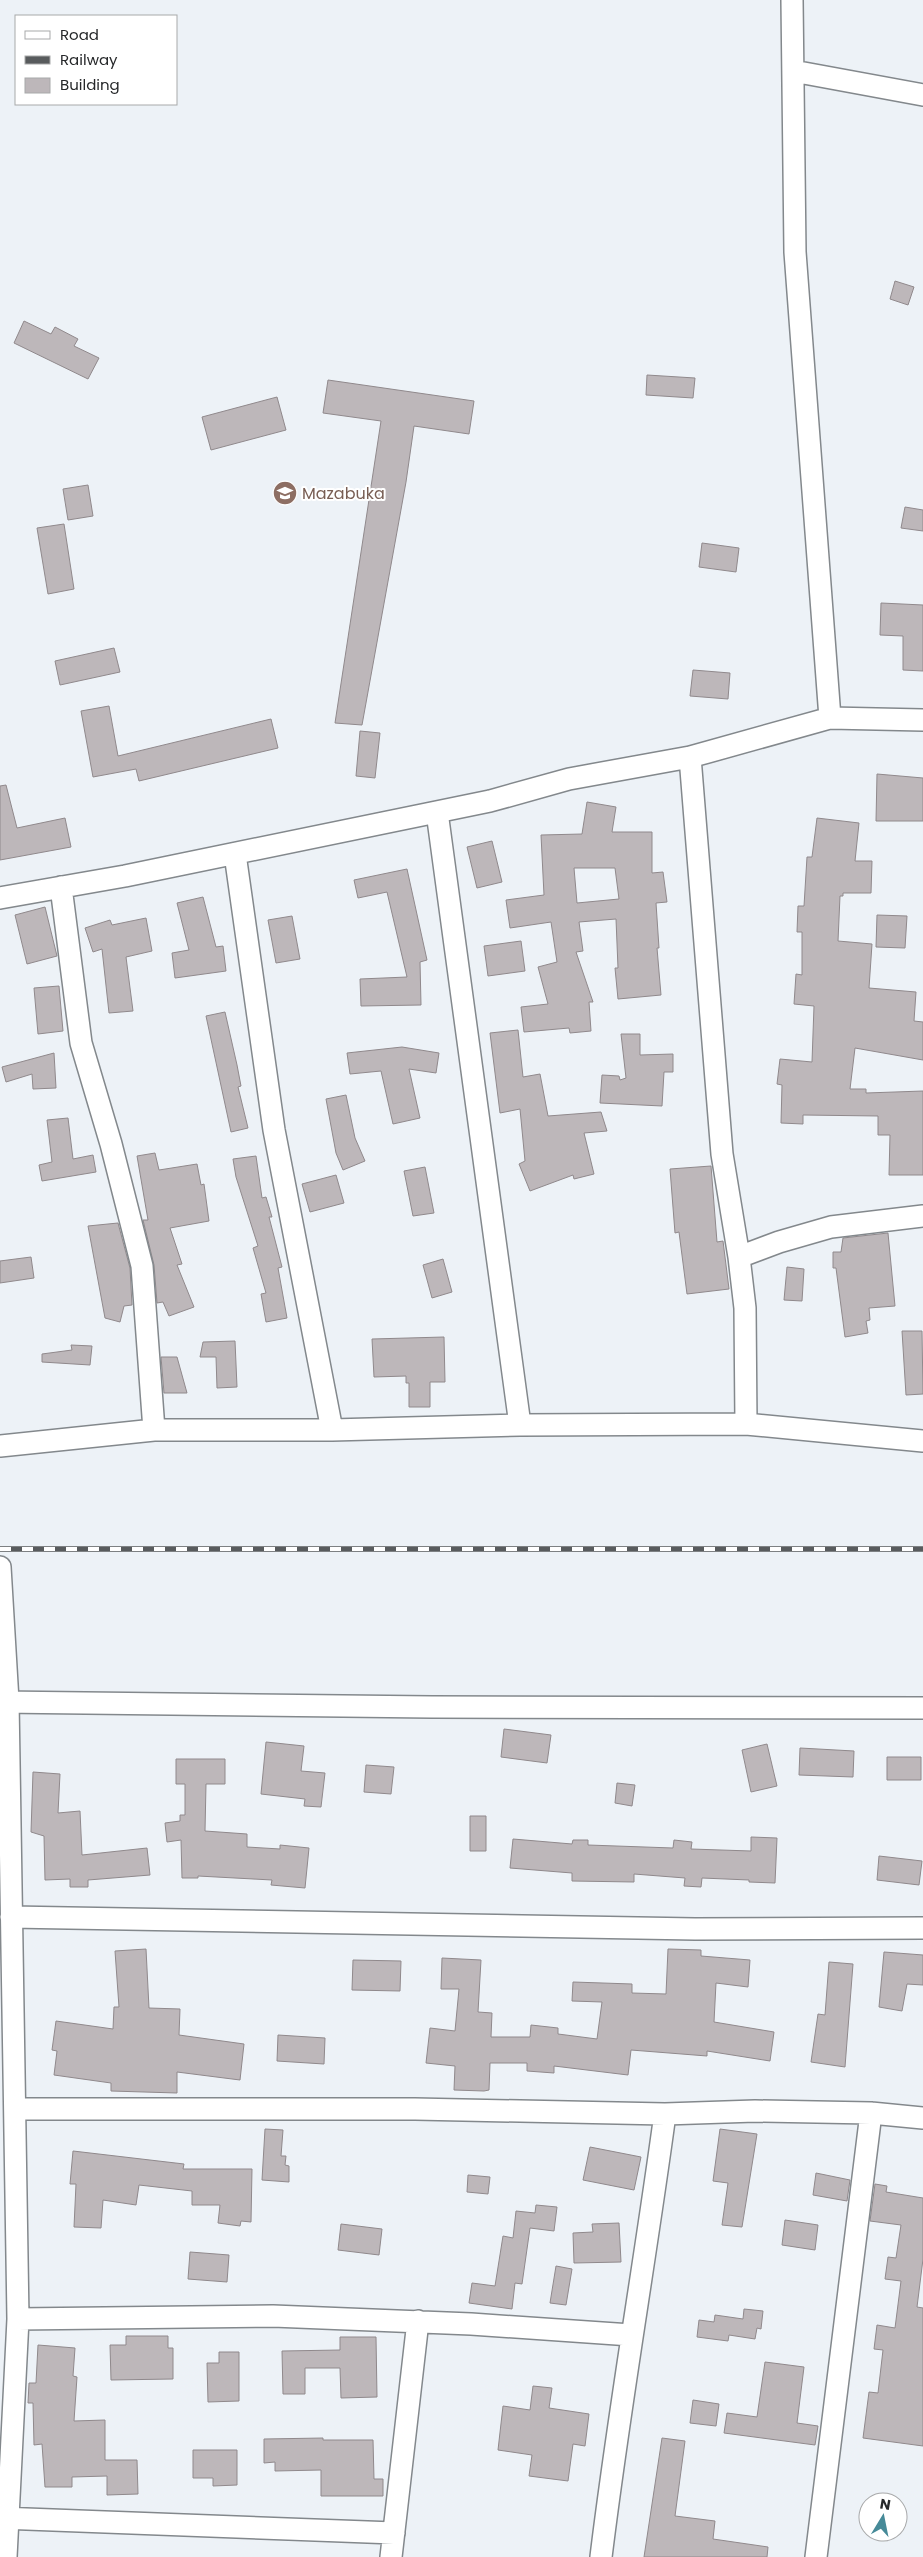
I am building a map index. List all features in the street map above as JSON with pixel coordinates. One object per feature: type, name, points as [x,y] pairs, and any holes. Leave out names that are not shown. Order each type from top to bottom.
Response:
[{"type":"street","points":[[792,0],[795,252],[830,718]]},
{"type":"street","points":[[793,71],[923,95]]},
{"type":"street","points":[[0,898],[235,854],[490,801],[570,779],[690,757],[830,718],[923,720]]},
{"type":"street","points":[[690,757],[722,1154],[739,1257],[745,1308],[746,1424]]},
{"type":"street","points":[[437,812],[520,1425]]},
{"type":"street","points":[[235,854],[274,1130],[332,1430]]},
{"type":"street","points":[[61,887],[81,1043],[111,1144],[142,1266],[154,1430]]},
{"type":"street","points":[[739,1257],[778,1242],[831,1227],[923,1216]]},
{"type":"street","points":[[0,1446],[154,1430],[332,1430],[520,1425],[746,1424],[923,1441]]},
{"type":"street","points":[[0,1567],[11,1916],[18,2319],[5,2518],[6,2557]]},
{"type":"street","points":[[4,1702],[432,1707],[923,1708]]},
{"type":"street","points":[[11,1916],[695,1929],[923,1928]]},
{"type":"street","points":[[15,2109],[415,2109],[664,2114],[755,2111],[871,2113],[923,2118]]},
{"type":"street","points":[[816,2557],[871,2113]]},
{"type":"street","points":[[601,2557],[631,2335],[649,2229],[664,2114]]},
{"type":"street","points":[[18,2319],[272,2316],[418,2321],[631,2335]]},
{"type":"street","points":[[391,2557],[418,2321]]},
{"type":"street","points":[[5,2518],[62,2522],[394,2533]]},
{"type":"building","points":[[895,281],[914,287],[908,305],[890,299]]},
{"type":"building","points":[[24,321],[51,334],[55,327],[78,339],[74,346],[99,358],[88,379],[14,343]]},
{"type":"building","points":[[647,375],[695,378],[693,398],[646,395]]},
{"type":"building","points":[[328,380],[474,401],[469,434],[414,426],[406,482],[362,725],[335,723],[381,421],[323,413]]},
{"type":"building","points":[[277,397],[286,430],[211,450],[202,417]]},
{"type":"building","points":[[88,485],[93,516],[68,520],[63,489]]},
{"type":"building","points":[[905,507],[923,510],[923,531],[901,528]]},
{"type":"building","points":[[64,524],[74,589],[48,594],[37,528]]},
{"type":"building","points":[[702,543],[739,548],[736,572],[699,567]]},
{"type":"building","points":[[881,603],[923,605],[923,671],[903,670],[903,636],[880,635]]},
{"type":"building","points":[[114,648],[120,672],[60,685],[55,661]]},
{"type":"building","points":[[693,670],[730,673],[728,699],[690,696]]},
{"type":"building","points":[[109,706],[118,756],[271,719],[278,748],[139,781],[136,769],[93,777],[81,711]]},
{"type":"building","points":[[360,731],[380,733],[375,778],[356,776]]},
{"type":"building","points":[[877,774],[923,778],[923,821],[876,821]]},
{"type":"building","points":[[6,785],[17,828],[65,818],[71,847],[0,860],[0,786]]},
{"type":"building","points":[[587,802],[616,807],[612,832],[652,832],[652,873],[663,872],[667,902],[656,903],[661,995],[618,999],[615,968],[618,968],[616,919],[579,922],[583,951],[576,952],[593,1002],[589,1002],[591,1031],[570,1033],[569,1028],[524,1032],[521,1007],[548,1004],[538,967],[557,962],[551,922],[510,928],[506,900],[544,895],[541,835],[582,834]],"holes":[[[574,868],[615,868],[619,899],[577,903]]]},
{"type":"building","points":[[817,818],[859,823],[855,861],[872,861],[871,893],[843,893],[843,896],[840,896],[838,941],[872,944],[869,988],[916,992],[914,1021],[923,1022],[923,1060],[855,1048],[850,1089],[866,1089],[866,1093],[923,1091],[923,1175],[889,1175],[890,1135],[878,1135],[878,1116],[803,1115],[803,1124],[781,1123],[782,1085],[777,1084],[780,1059],[812,1062],[814,1006],[794,1004],[796,974],[802,975],[802,932],[797,932],[798,906],[804,906],[807,857],[812,857]]},
{"type":"building","points":[[492,841],[502,882],[477,888],[467,847]]},
{"type":"building","points":[[407,869],[427,960],[420,962],[421,1005],[361,1006],[360,979],[407,977],[387,892],[358,898],[354,880]]},
{"type":"building","points":[[203,897],[216,947],[223,946],[226,971],[175,978],[172,953],[189,950],[177,903]]},
{"type":"building","points":[[45,907],[57,956],[27,964],[15,915]]},
{"type":"building","points":[[877,915],[907,916],[905,948],[876,947]]},
{"type":"building","points":[[292,916],[300,959],[276,963],[268,920]]},
{"type":"building","points":[[146,918],[152,951],[126,957],[133,1011],[109,1013],[102,949],[93,952],[85,928],[110,920],[112,925]]},
{"type":"building","points":[[521,941],[525,971],[488,976],[484,946]]},
{"type":"building","points":[[59,986],[63,1031],[38,1034],[34,988]]},
{"type":"building","points":[[225,1012],[241,1086],[238,1087],[248,1128],[231,1132],[206,1016]]},
{"type":"building","points":[[518,1030],[523,1077],[540,1074],[548,1116],[601,1112],[607,1131],[584,1133],[594,1174],[574,1179],[573,1175],[530,1191],[519,1164],[525,1161],[520,1109],[500,1113],[490,1033]]},
{"type":"building","points":[[621,1034],[640,1034],[640,1055],[673,1054],[673,1072],[664,1072],[662,1106],[600,1103],[602,1075],[619,1076],[620,1080],[626,1078]]},
{"type":"building","points":[[402,1047],[439,1053],[436,1073],[409,1069],[420,1118],[393,1124],[381,1071],[350,1074],[347,1053]]},
{"type":"building","points":[[54,1053],[56,1088],[33,1089],[32,1074],[6,1082],[2,1067]]},
{"type":"building","points":[[346,1095],[355,1138],[365,1161],[343,1170],[336,1153],[326,1099]]},
{"type":"building","points":[[68,1118],[73,1159],[93,1155],[96,1172],[42,1181],[39,1165],[52,1162],[47,1120]]},
{"type":"building","points":[[155,1153],[159,1170],[197,1164],[201,1185],[204,1184],[209,1221],[170,1228],[182,1264],[177,1265],[194,1307],[169,1316],[163,1302],[157,1303],[154,1265],[143,1220],[148,1220],[137,1156]]},
{"type":"building","points":[[256,1156],[262,1198],[266,1197],[272,1217],[269,1217],[282,1267],[278,1268],[287,1318],[266,1322],[261,1294],[266,1293],[253,1248],[258,1246],[236,1177],[233,1159]]},
{"type":"building","points":[[711,1166],[717,1242],[723,1241],[729,1289],[687,1294],[679,1232],[675,1233],[670,1169]]},
{"type":"building","points":[[425,1167],[434,1213],[413,1216],[404,1171]]},
{"type":"building","points":[[336,1175],[344,1203],[310,1212],[302,1184]]},
{"type":"building","points":[[118,1223],[130,1268],[132,1305],[124,1306],[120,1322],[105,1318],[88,1226]]},
{"type":"building","points":[[888,1233],[895,1306],[869,1308],[870,1320],[866,1321],[868,1333],[845,1337],[836,1268],[833,1268],[833,1252],[841,1252],[843,1238]]},
{"type":"building","points":[[31,1257],[34,1278],[0,1283],[0,1261]]},
{"type":"building","points":[[443,1259],[452,1292],[432,1298],[423,1265]]},
{"type":"building","points":[[787,1267],[804,1269],[802,1301],[784,1300]]},
{"type":"building","points":[[902,1331],[922,1331],[923,1394],[906,1395]]},
{"type":"building","points":[[444,1337],[445,1382],[430,1382],[430,1407],[409,1407],[409,1383],[406,1383],[406,1376],[374,1377],[372,1339]]},
{"type":"building","points":[[235,1341],[237,1387],[217,1388],[216,1357],[200,1357],[203,1342]]},
{"type":"building","points":[[71,1345],[92,1346],[90,1365],[42,1362],[42,1354],[72,1350]]},
{"type":"building","points":[[161,1357],[177,1357],[187,1393],[164,1393]]},
{"type":"building","points":[[504,1729],[551,1735],[547,1763],[501,1757]]},
{"type":"building","points":[[266,1742],[304,1746],[301,1771],[325,1773],[321,1807],[304,1806],[305,1799],[261,1794]]},
{"type":"building","points":[[767,1744],[777,1786],[751,1792],[742,1750]]},
{"type":"building","points":[[800,1748],[854,1751],[853,1777],[799,1775]]},
{"type":"building","points":[[887,1757],[921,1757],[921,1780],[887,1780]]},
{"type":"building","points":[[176,1759],[225,1759],[225,1784],[206,1784],[205,1831],[247,1834],[247,1847],[280,1849],[280,1845],[309,1848],[305,1888],[271,1885],[272,1880],[198,1876],[198,1878],[182,1878],[181,1840],[167,1842],[165,1823],[180,1821],[180,1815],[185,1815],[185,1784],[176,1784]]},
{"type":"building","points":[[366,1765],[394,1767],[391,1794],[364,1792]]},
{"type":"building","points":[[33,1772],[60,1774],[58,1813],[80,1811],[82,1855],[147,1848],[150,1875],[88,1880],[88,1887],[70,1887],[70,1879],[45,1880],[44,1836],[31,1832]]},
{"type":"building","points":[[617,1783],[635,1785],[632,1806],[615,1803]]},
{"type":"building","points":[[470,1816],[486,1816],[486,1851],[470,1851]]},
{"type":"building","points":[[751,1837],[777,1838],[775,1883],[702,1878],[701,1887],[684,1886],[685,1878],[634,1874],[634,1882],[572,1881],[572,1873],[510,1868],[513,1839],[572,1844],[573,1840],[588,1840],[588,1845],[673,1848],[674,1840],[692,1842],[691,1849],[751,1851]]},
{"type":"building","points":[[879,1856],[922,1861],[919,1885],[877,1880]]},
{"type":"building","points":[[146,1949],[149,2008],[180,2009],[179,2035],[244,2044],[240,2080],[177,2072],[177,2093],[111,2091],[111,2083],[54,2075],[57,2051],[52,2050],[56,2021],[113,2029],[114,2007],[119,2007],[115,1951]]},
{"type":"building","points":[[668,1949],[701,1950],[701,1956],[750,1960],[748,1987],[716,1983],[714,2022],[774,2032],[770,2061],[707,2051],[707,2056],[631,2050],[628,2075],[554,2066],[554,2073],[527,2071],[527,2063],[490,2063],[489,2090],[484,2091],[454,2090],[455,2066],[426,2063],[430,2028],[455,2031],[459,1989],[441,1989],[442,1958],[481,1960],[478,2012],[492,2013],[491,2037],[530,2037],[531,2025],[558,2028],[558,2034],[597,2039],[602,2002],[572,2001],[573,1982],[632,1984],[632,1993],[666,1994]]},
{"type":"building","points":[[884,1952],[923,1955],[923,1985],[907,1984],[902,2011],[879,2007]]},
{"type":"building","points":[[353,1960],[401,1961],[400,1991],[352,1990]]},
{"type":"building","points":[[829,1962],[853,1964],[845,2067],[811,2062],[818,2014],[825,2015]]},
{"type":"building","points":[[278,2035],[325,2038],[324,2064],[277,2061]]},
{"type":"building","points":[[265,2129],[283,2130],[281,2156],[286,2156],[285,2165],[289,2166],[289,2182],[262,2180]]},
{"type":"building","points":[[720,2129],[757,2134],[742,2227],[722,2225],[728,2183],[713,2181]]},
{"type":"building","points":[[590,2147],[641,2157],[634,2190],[583,2180]]},
{"type":"building","points":[[73,2151],[184,2164],[183,2169],[252,2169],[251,2222],[241,2221],[240,2226],[218,2223],[220,2205],[192,2205],[192,2191],[139,2185],[136,2205],[103,2200],[101,2228],[74,2227],[76,2184],[70,2184]]},
{"type":"building","points":[[816,2173],[850,2180],[847,2201],[813,2195]]},
{"type":"building","points":[[468,2175],[490,2177],[488,2194],[467,2192]]},
{"type":"building","points":[[875,2184],[887,2186],[886,2192],[923,2198],[923,2259],[917,2307],[923,2308],[923,2446],[863,2438],[869,2392],[878,2393],[883,2350],[874,2349],[877,2325],[895,2328],[901,2281],[885,2279],[888,2257],[896,2258],[901,2225],[870,2221]]},
{"type":"building","points":[[536,2205],[557,2207],[554,2231],[530,2228],[522,2284],[515,2283],[512,2309],[469,2303],[472,2283],[495,2286],[503,2236],[513,2238],[516,2211],[535,2213]]},
{"type":"building","points":[[785,2220],[818,2225],[815,2250],[782,2245]]},
{"type":"building","points":[[619,2223],[621,2262],[574,2263],[573,2233],[593,2232],[592,2224]]},
{"type":"building","points":[[341,2224],[382,2229],[379,2255],[338,2250]]},
{"type":"building","points":[[190,2252],[229,2255],[227,2282],[188,2279]]},
{"type":"building","points":[[556,2266],[572,2269],[566,2305],[550,2303]]},
{"type":"building","points":[[744,2309],[763,2311],[761,2329],[757,2328],[755,2339],[729,2335],[728,2341],[697,2337],[699,2320],[714,2322],[715,2315],[743,2319]]},
{"type":"building","points":[[126,2336],[168,2336],[168,2348],[173,2348],[173,2379],[111,2380],[110,2345],[126,2345]]},
{"type":"building","points":[[340,2337],[376,2337],[377,2397],[341,2398],[340,2368],[305,2368],[305,2394],[283,2394],[282,2351],[340,2350]]},
{"type":"building","points":[[38,2345],[75,2348],[73,2376],[77,2377],[74,2421],[105,2420],[105,2460],[137,2460],[138,2494],[107,2495],[107,2476],[72,2477],[72,2487],[45,2487],[42,2444],[34,2445],[33,2403],[28,2403],[29,2383],[36,2383]]},
{"type":"building","points":[[219,2352],[239,2352],[239,2401],[208,2402],[207,2363],[219,2363]]},
{"type":"building","points":[[765,2362],[804,2367],[797,2423],[818,2426],[815,2445],[724,2433],[727,2413],[757,2417]]},
{"type":"building","points":[[533,2386],[552,2388],[549,2408],[589,2414],[585,2446],[573,2444],[568,2481],[529,2476],[532,2455],[498,2450],[503,2406],[530,2410]]},
{"type":"building","points":[[693,2400],[719,2404],[716,2426],[690,2423]]},
{"type":"building","points":[[323,2438],[323,2440],[373,2440],[374,2479],[383,2479],[383,2496],[321,2496],[321,2470],[275,2471],[275,2462],[264,2463],[264,2439]]},
{"type":"building","points":[[662,2438],[685,2441],[675,2516],[715,2521],[713,2539],[768,2547],[767,2557],[644,2557]]},
{"type":"building","points":[[193,2450],[237,2450],[237,2485],[213,2486],[213,2478],[193,2478]]},
{"type":"railway","points":[[0,1549],[923,1549]]},
{"type":"place","name":"Mazabuka","points":[[285,493]]}]
